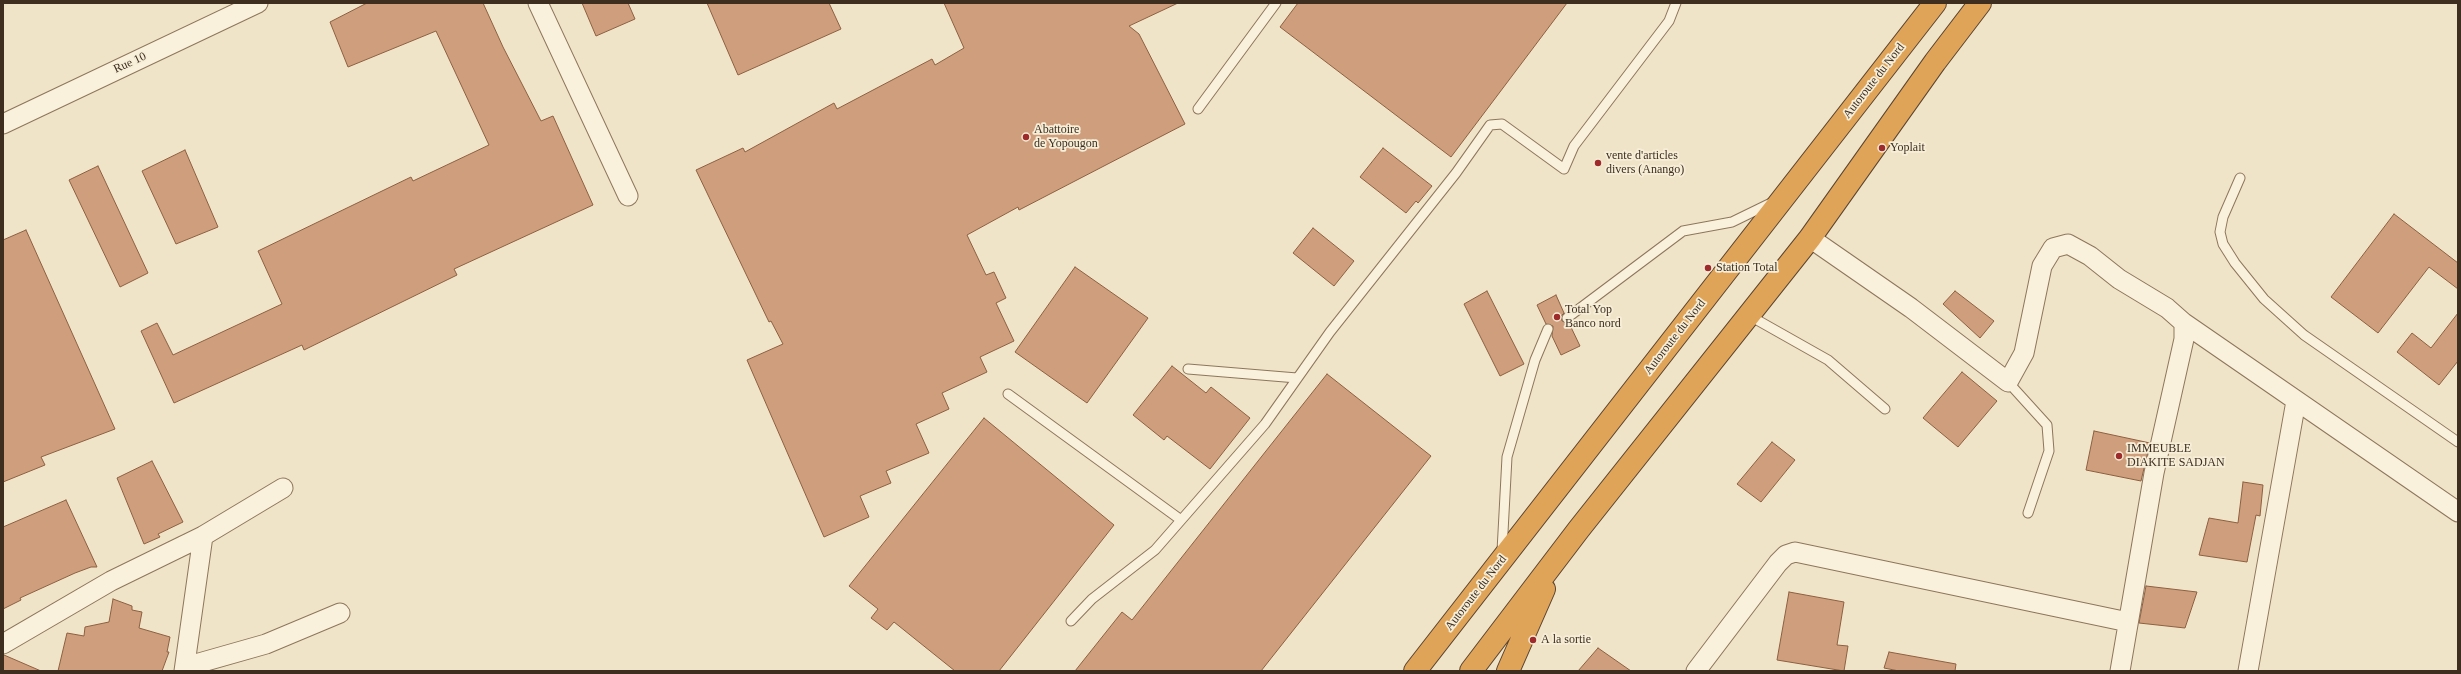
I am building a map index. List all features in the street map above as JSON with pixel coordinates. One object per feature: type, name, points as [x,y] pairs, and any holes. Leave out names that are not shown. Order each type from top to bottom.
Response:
[{"type":"highway","name":"Autoroute du Nord","points":[[1415,671],[1935,3]]},
{"type":"highway","points":[[1471,671],[1579,529],[1750,316],[1810,238],[1935,62],[1980,3]]},
{"type":"highway","points":[[1508,671],[1548,580],[1579,529]]},
{"type":"street","name":"Rue 10","points":[[3,124],[258,3]]},
{"type":"street","points":[[538,3],[628,196]]},
{"type":"street","points":[[1810,238],[1911,308],[2008,382],[2024,353],[2042,266],[2053,248],[2068,244],[2090,256],[2119,279],[2167,308],[2184,323],[2458,512]]},
{"type":"street","points":[[2120,671],[2154,473],[2184,339],[2184,323]]},
{"type":"street","points":[[2248,671],[2296,400]]},
{"type":"street","points":[[3,644],[111,581],[203,536],[283,488]]},
{"type":"street","points":[[203,536],[184,669],[266,644],[340,613]]},
{"type":"street","points":[[1696,671],[1778,564],[1786,555],[1795,552],[2128,622]]},
{"type":"lane","points":[[1198,109],[1276,3]]},
{"type":"lane","points":[[1071,621],[1092,599],[1154,550],[1265,424],[1330,332],[1456,173],[1490,125],[1502,124],[1564,169],[1574,146],[1669,20],[1676,3]]},
{"type":"lane","points":[[2240,178],[2223,216],[2220,232],[2223,244],[2254,287],[2304,335],[2458,442]]},
{"type":"lane","points":[[1567,318],[1683,231],[1732,222],[1782,198]]},
{"type":"lane","points":[[1750,316],[1828,360],[1885,409]]},
{"type":"lane","points":[[1502,560],[1507,457],[1535,360],[1548,329]]},
{"type":"lane","points":[[1188,369],[1297,378]]},
{"type":"lane","points":[[2008,382],[2047,425],[2049,452],[2028,513]]},
{"type":"lane","points":[[1008,394],[1181,520]]},
{"type":"building","points":[[367,3],[483,3],[503,47],[541,121],[553,116],[593,205],[454,269],[457,275],[304,350],[302,345],[174,403],[141,331],[157,323],[173,355],[282,304],[258,251],[411,177],[413,181],[489,145],[436,31],[348,67],[330,22]]},
{"type":"building","points":[[582,3],[628,3],[635,19],[596,36]]},
{"type":"building","points":[[707,3],[829,3],[841,29],[738,75]]},
{"type":"building","points":[[944,3],[1178,3],[1129,26],[1139,34],[1185,124],[1019,210],[1018,207],[967,235],[986,275],[994,272],[1006,298],[996,303],[1014,341],[980,357],[987,372],[942,393],[949,409],[916,424],[929,453],[886,471],[891,483],[860,496],[869,517],[824,537],[747,360],[783,344],[771,321],[769,322],[696,170],[743,148],[745,152],[834,103],[837,109],[932,59],[935,65],[964,48]]},
{"type":"building","points":[[1298,3],[1567,3],[1451,157],[1280,27]]},
{"type":"building","points":[[1383,148],[1432,186],[1418,203],[1416,201],[1406,213],[1360,177]]},
{"type":"building","points":[[185,150],[218,227],[176,244],[142,171]]},
{"type":"building","points":[[98,166],[148,273],[120,287],[69,180]]},
{"type":"building","points":[[2394,214],[2458,263],[2458,289],[2429,267],[2378,333],[2331,297]]},
{"type":"building","points":[[1313,228],[1354,261],[1334,286],[1293,253]]},
{"type":"building","points":[[26,230],[115,429],[41,457],[45,465],[3,482],[3,240]]},
{"type":"building","points":[[1075,267],[1148,318],[1087,403],[1015,352]]},
{"type":"building","points":[[1487,291],[1524,364],[1500,376],[1464,304]]},
{"type":"building","points":[[1955,291],[1994,321],[1980,338],[1943,304]]},
{"type":"building","points":[[1556,295],[1564,313],[1561,316],[1562,321],[1569,323],[1580,346],[1561,355],[1552,336],[1553,326],[1546,324],[1537,305]]},
{"type":"building","points":[[2458,313],[2458,361],[2439,385],[2397,352],[2412,333],[2431,348]]},
{"type":"building","points":[[1172,366],[1206,393],[1211,387],[1250,418],[1210,469],[1167,436],[1164,440],[1133,415]]},
{"type":"building","points":[[1962,372],[1997,401],[1958,447],[1923,418]]},
{"type":"building","points":[[1327,374],[1431,456],[1261,671],[1075,671],[1122,612],[1132,620]]},
{"type":"building","points":[[984,418],[1114,525],[999,671],[955,671],[894,622],[887,630],[871,618],[878,609],[849,586]]},
{"type":"building","name":"IMMEUBLE DIAKITE SADJAN","points":[[2094,431],[2150,443],[2141,481],[2086,470]]},
{"type":"building","points":[[1772,442],[1795,460],[1761,502],[1737,484]]},
{"type":"building","points":[[152,461],[183,522],[158,534],[160,537],[144,544],[117,478]]},
{"type":"building","points":[[2243,482],[2263,485],[2260,516],[2256,515],[2247,562],[2199,555],[2209,518],[2238,523]]},
{"type":"building","points":[[66,500],[97,567],[91,567],[75,573],[20,598],[21,600],[3,609],[3,527]]},
{"type":"building","points":[[2146,586],[2197,592],[2185,628],[2139,623]]},
{"type":"building","points":[[1789,592],[1844,602],[1837,645],[1848,646],[1844,671],[1777,660]]},
{"type":"building","points":[[113,599],[132,606],[132,610],[142,612],[139,628],[170,637],[167,652],[169,652],[162,671],[58,671],[67,633],[84,636],[85,627],[109,622]]},
{"type":"building","points":[[1598,648],[1631,671],[1578,671]]},
{"type":"building","points":[[1889,652],[1956,664],[1955,671],[1899,671],[1884,668]]},
{"type":"building","points":[[4,655],[41,671],[3,671]]},
{"type":"place","name":"Abattoire de Yopougon","points":[[1026,137]]},
{"type":"place","name":"Yoplait","points":[[1882,148]]},
{"type":"place","name":"vente d'articles divers (Anango)","points":[[1598,163]]},
{"type":"place","name":"Station Total","points":[[1708,268]]},
{"type":"place","name":"Total Yop Banco nord","points":[[1557,317]]},
{"type":"place","name":"IMMEUBLE DIAKITE SADJAN","points":[[2119,456]]},
{"type":"place","name":"A la sortie","points":[[1533,640]]}]
